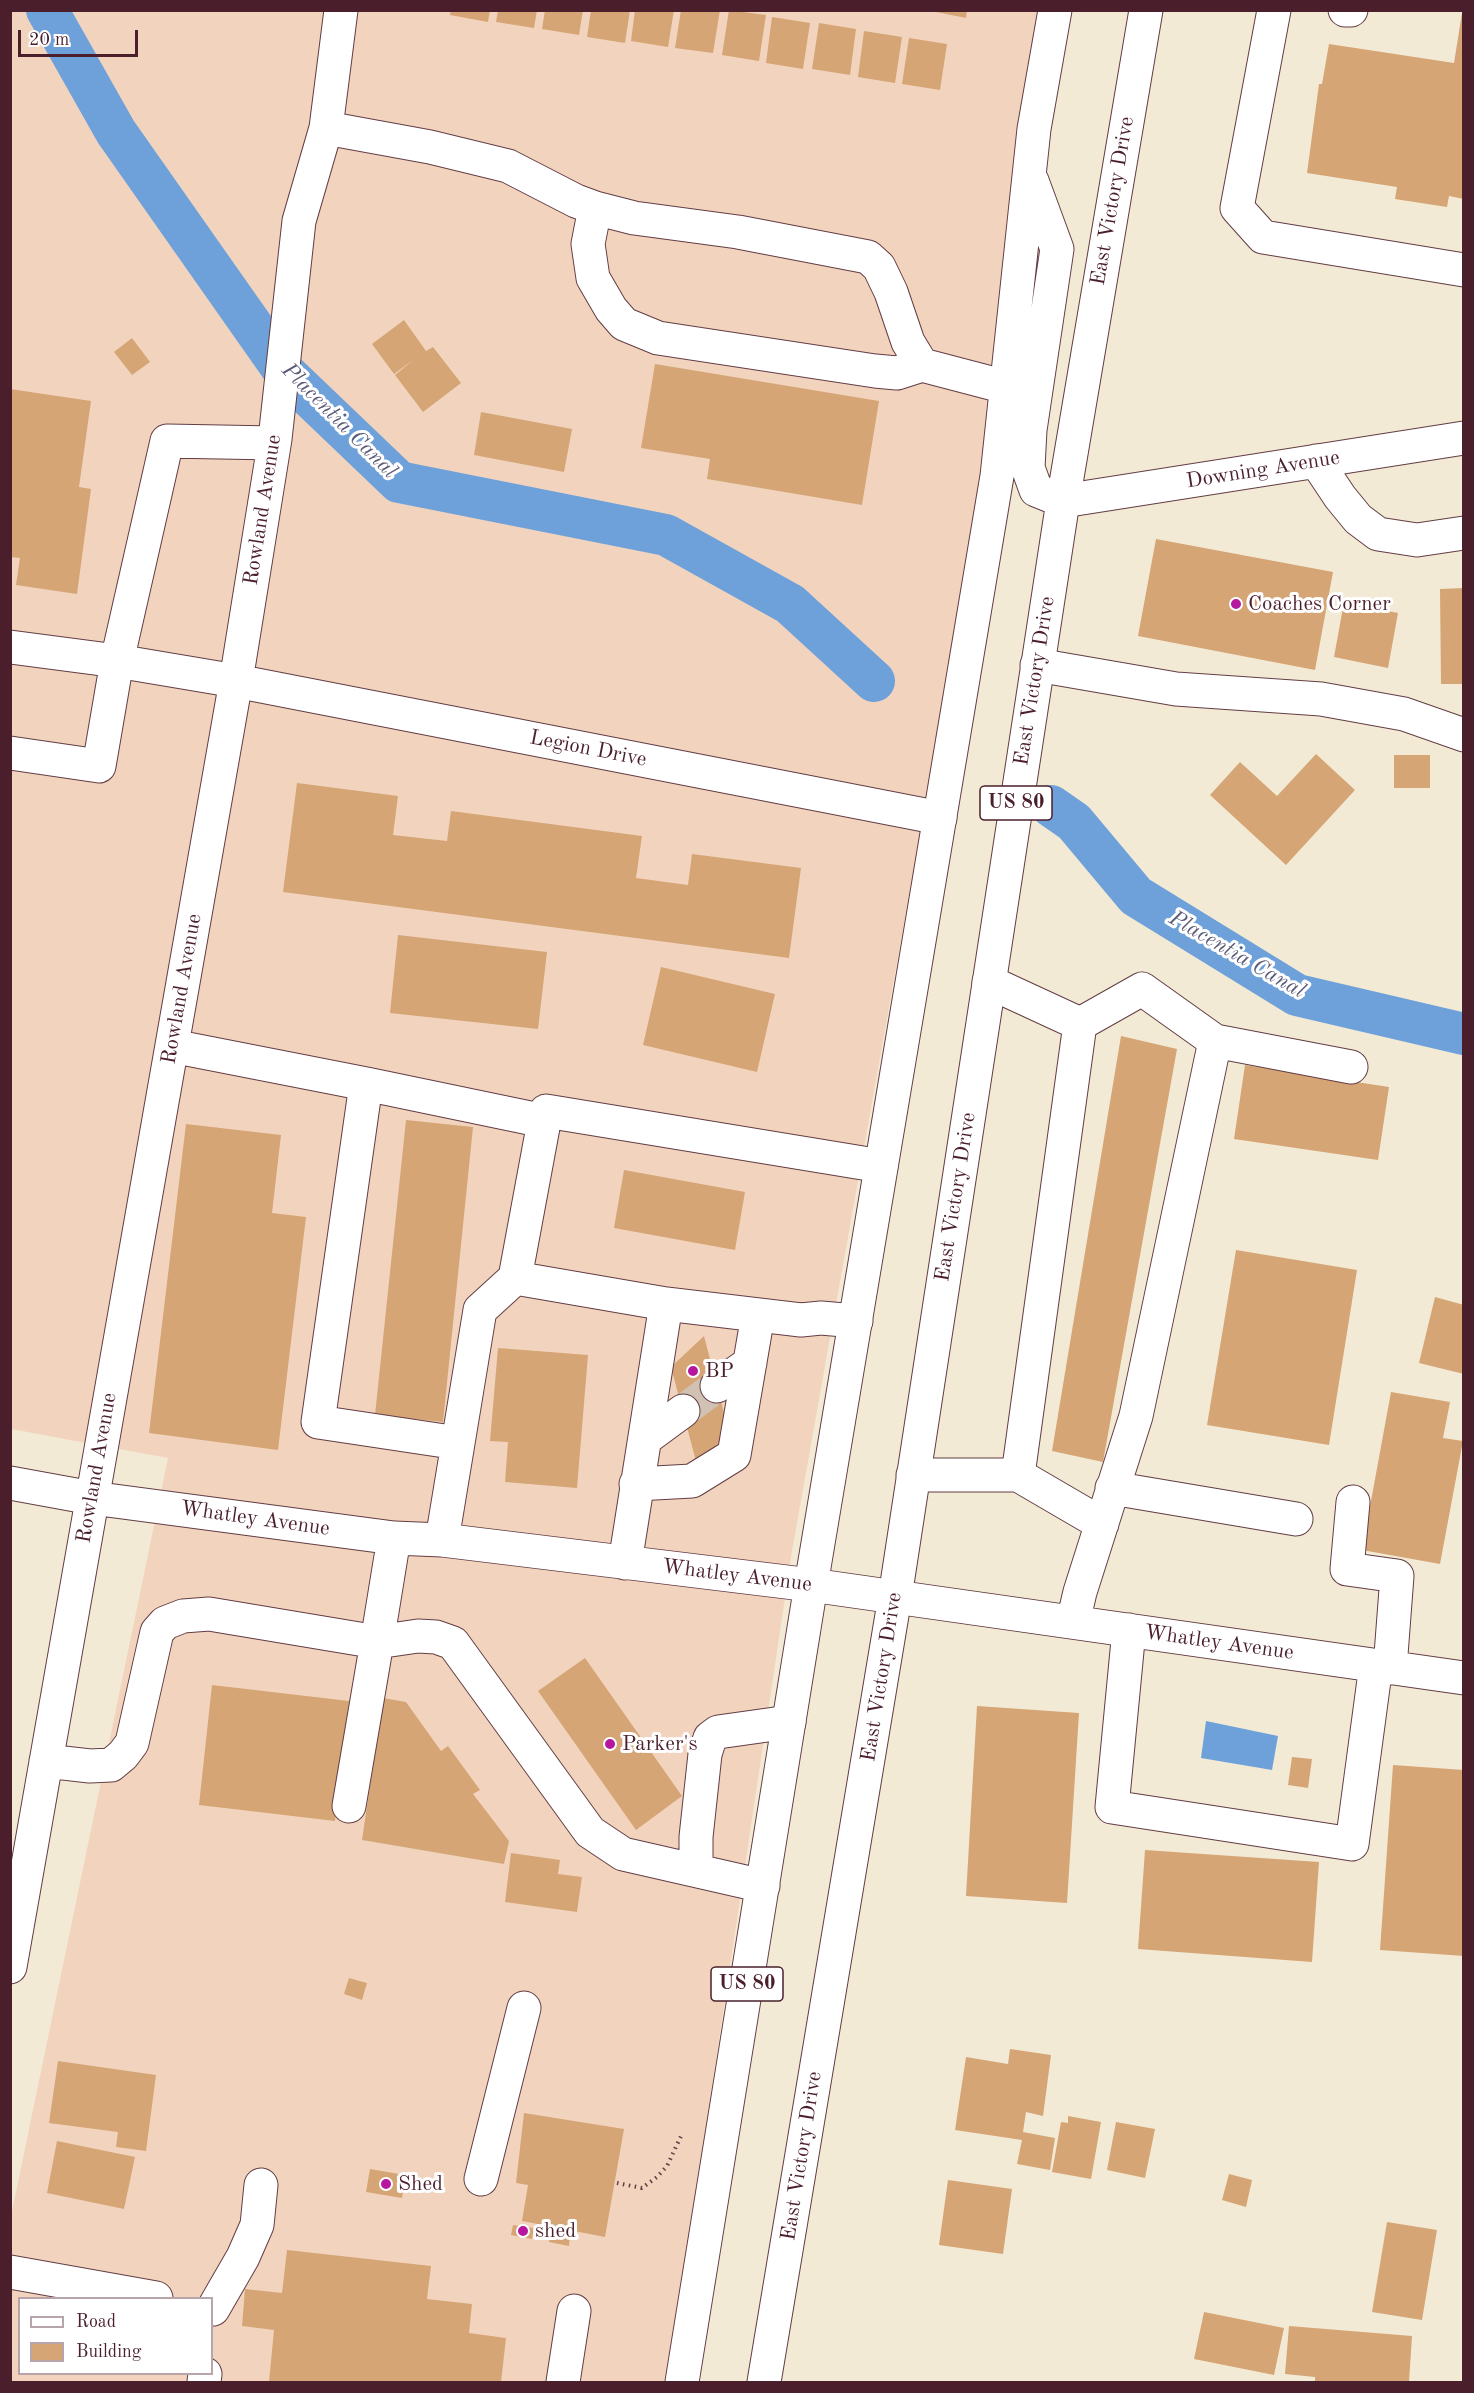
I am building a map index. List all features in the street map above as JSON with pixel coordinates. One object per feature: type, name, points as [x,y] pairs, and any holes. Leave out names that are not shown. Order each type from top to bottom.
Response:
[{"type":"main road","name":"Rowland Avenue","points":[[10,1967],[236,681],[275,441],[299,221],[326,128],[342,10]]},
{"type":"main road","name":"US 80","points":[[682,2382],[811,1585],[997,476],[1034,129],[1055,10]]},
{"type":"main road","name":"East Victory Drive","points":[[764,2382],[895,1597],[1037,665],[1146,10]]},
{"type":"main road","points":[[1274,10],[1237,208],[1263,237],[1464,270]]},
{"type":"main road","points":[[1345,10],[1352,10]]},
{"type":"main road","points":[[326,128],[430,147],[508,166],[595,208],[634,218],[738,232],[868,257],[879,267],[891,292],[908,342],[922,364]]},
{"type":"main road","points":[[1029,174],[1057,249],[1030,430],[1028,468],[1036,490],[1063,501]]},
{"type":"main road","points":[[595,208],[588,244],[593,278],[611,309],[624,324],[658,338],[875,371],[897,373],[922,364],[1006,387]]},
{"type":"main road","name":"Downing Avenue","points":[[1063,501],[1464,438]]},
{"type":"main road","points":[[10,753],[99,766],[117,661],[167,441],[275,441]]},
{"type":"main road","points":[[1316,461],[1358,519],[1378,534],[1417,540],[1464,533]]},
{"type":"main road","name":"Legion Drive","points":[[10,647],[117,661],[236,681],[940,818]]},
{"type":"main road","points":[[1037,665],[1176,689],[1321,699],[1404,714],[1463,735]]},
{"type":"main road","points":[[989,982],[1080,1024]]},
{"type":"main road","points":[[1080,1024],[1142,989],[1215,1041],[1351,1067]]},
{"type":"main road","points":[[1018,1475],[1080,1024]]},
{"type":"main road","points":[[1073,1622],[1080,1592],[1136,1416],[1215,1041]]},
{"type":"main road","points":[[172,1046],[544,1121]]},
{"type":"main road","points":[[366,1084],[318,1422],[458,1443]]},
{"type":"main road","points":[[442,1540],[480,1310],[515,1278],[546,1111],[881,1166]]},
{"type":"main road","points":[[515,1278],[666,1304],[801,1320],[821,1318],[856,1321]]},
{"type":"main road","points":[[626,1563],[636,1484],[666,1304]]},
{"type":"main road","points":[[636,1484],[692,1481],[734,1455],[758,1315]]},
{"type":"main road","points":[[717,1386],[750,1363]]},
{"type":"main road","points":[[645,1439],[683,1410]]},
{"type":"main road","points":[[913,1475],[1018,1475],[1102,1524]]},
{"type":"main road","name":"Whatley Avenue","points":[[10,1483],[92,1498],[394,1538],[442,1540],[811,1585],[1464,1678]]},
{"type":"main road","points":[[1112,1488],[1296,1519]]},
{"type":"main road","points":[[1130,1630],[1112,1807],[1352,1844],[1397,1576],[1347,1569],[1353,1502]]},
{"type":"main road","points":[[349,1806],[394,1538]]},
{"type":"main road","points":[[46,1761],[111,1765],[123,1755],[132,1743],[157,1632],[165,1623],[183,1616],[209,1614],[376,1642],[418,1635],[436,1637],[453,1643],[590,1832],[622,1854],[763,1886]]},
{"type":"main road","points":[[696,1869],[696,1837],[705,1754],[710,1738],[718,1732],[789,1722]]},
{"type":"main road","points":[[481,2180],[524,2008]]},
{"type":"main road","points":[[213,2311],[243,2257],[257,2225],[261,2185]]},
{"type":"main road","points":[[10,2272],[150,2297]]},
{"type":"main road","points":[[563,2382],[574,2311]]},
{"type":"path","points":[[617,2183],[642,2188],[657,2177],[667,2166],[685,2126]]},
{"type":"shaded area","points":[[11,11],[1055,11],[939,727],[792,1551],[668,2382],[11,2382],[11,2216],[168,1458],[11,1429]]},
{"type":"water","points":[[1206,1721],[1278,1736],[1272,1770],[1201,1758]]},
{"type":"building","points":[[451,10],[490,10],[488,22],[450,15]]},
{"type":"building","points":[[498,10],[537,10],[534,28],[496,22]]},
{"type":"building","points":[[545,10],[583,10],[579,35],[542,29]]},
{"type":"building","points":[[591,10],[630,10],[625,43],[587,37]]},
{"type":"building","points":[[635,10],[674,10],[668,47],[631,41]]},
{"type":"building","points":[[681,10],[720,10],[713,53],[675,48]]},
{"type":"building","points":[[729,10],[766,15],[759,61],[722,55]]},
{"type":"building","points":[[926,10],[967,10],[966,18]]},
{"type":"building","points":[[1462,13],[1464,199],[1449,196],[1447,207],[1395,199],[1397,187],[1307,173],[1319,84],[1322,84],[1329,44],[1454,63]]},
{"type":"building","points":[[772,17],[810,23],[803,69],[766,63]]},
{"type":"building","points":[[819,23],[856,29],[850,75],[812,69]]},
{"type":"building","points":[[864,31],[902,37],[895,83],[858,77]]},
{"type":"building","points":[[909,38],[947,44],[940,90],[902,84]]},
{"type":"building","points":[[404,320],[426,351],[433,347],[461,383],[423,412],[395,375],[413,360],[394,374],[372,344]]},
{"type":"building","points":[[132,338],[150,362],[132,375],[114,352]]},
{"type":"building","points":[[655,364],[879,401],[862,505],[707,479],[710,459],[641,448]]},
{"type":"building","points":[[10,389],[91,401],[79,487],[91,489],[77,594],[16,585],[20,558],[10,557]]},
{"type":"building","points":[[481,412],[572,429],[564,472],[474,455]]},
{"type":"building","name":"Coaches Corner","points":[[1156,539],[1333,572],[1315,670],[1138,636]]},
{"type":"building","points":[[1464,588],[1464,684],[1441,684],[1440,589]]},
{"type":"building","points":[[1344,602],[1398,613],[1388,668],[1334,657]]},
{"type":"building","points":[[1316,754],[1355,790],[1286,865],[1210,795],[1240,762],[1277,796]]},
{"type":"building","points":[[1394,755],[1430,755],[1430,788],[1394,788]]},
{"type":"building","points":[[297,783],[398,796],[393,835],[447,841],[451,811],[642,836],[636,878],[688,885],[692,854],[801,868],[789,958],[283,892]]},
{"type":"building","points":[[398,935],[547,952],[538,1029],[390,1013]]},
{"type":"building","points":[[661,967],[775,994],[757,1072],[643,1045]]},
{"type":"building","points":[[1121,1036],[1177,1049],[1103,1462],[1052,1451]]},
{"type":"building","points":[[1245,1065],[1389,1087],[1378,1160],[1234,1139]]},
{"type":"building","points":[[406,1120],[473,1127],[443,1422],[375,1415]]},
{"type":"building","points":[[186,1124],[281,1135],[272,1213],[306,1217],[278,1450],[149,1433]]},
{"type":"building","points":[[624,1170],[745,1192],[735,1250],[614,1228]]},
{"type":"building","points":[[1236,1250],[1357,1270],[1329,1445],[1207,1425]]},
{"type":"building","points":[[1435,1297],[1464,1305],[1464,1374],[1419,1363]]},
{"type":"building","points":[[704,1336],[729,1432],[697,1465],[671,1367]]},
{"type":"building","points":[[498,1348],[588,1355],[577,1488],[505,1482],[508,1442],[490,1441]]},
{"type":"building","points":[[1391,1392],[1450,1402],[1443,1438],[1463,1441],[1440,1564],[1362,1550]]},
{"type":"building","name":"Parker's","points":[[585,1658],[682,1796],[636,1830],[538,1691]]},
{"type":"building","points":[[212,1685],[349,1701],[335,1821],[199,1805]]},
{"type":"building","points":[[383,1698],[406,1702],[441,1751],[448,1746],[480,1790],[473,1794],[509,1841],[504,1864],[362,1840]]},
{"type":"building","points":[[977,1706],[1079,1713],[1067,1903],[966,1896]]},
{"type":"building","points":[[1292,1757],[1312,1759],[1308,1788],[1288,1785]]},
{"type":"building","points":[[1393,1765],[1464,1770],[1464,1956],[1380,1950]]},
{"type":"building","points":[[1145,1850],[1319,1862],[1312,1962],[1138,1949]]},
{"type":"building","points":[[511,1853],[560,1860],[558,1874],[582,1877],[577,1912],[505,1902]]},
{"type":"building","points":[[349,1978],[367,1983],[362,2000],[344,1994]]},
{"type":"building","points":[[1010,2049],[1051,2055],[1043,2116],[1026,2112],[1023,2132],[1055,2138],[1050,2170],[1017,2164],[1022,2140],[955,2130],[966,2057],[1008,2064]]},
{"type":"building","points":[[58,2061],[156,2075],[146,2151],[116,2147],[118,2132],[49,2123]]},
{"type":"building","points":[[524,2113],[624,2129],[605,2237],[522,2221],[528,2185],[516,2183]]},
{"type":"building","points":[[1068,2116],[1101,2122],[1091,2179],[1052,2172],[1061,2122],[1068,2123]]},
{"type":"building","points":[[1116,2122],[1155,2129],[1145,2178],[1107,2170]]},
{"type":"building","points":[[57,2141],[135,2157],[124,2209],[47,2193]]},
{"type":"building","name":"Shed","points":[[370,2169],[405,2175],[402,2198],[366,2192]]},
{"type":"building","points":[[1229,2174],[1252,2180],[1246,2207],[1222,2200]]},
{"type":"building","points":[[948,2180],[1012,2189],[1003,2254],[939,2245]]},
{"type":"building","points":[[1387,2222],[1437,2230],[1422,2320],[1372,2312]]},
{"type":"building","name":"shed","points":[[513,2225],[534,2228],[532,2239],[511,2235]]},
{"type":"building","name":"shed","points":[[550,2232],[570,2235],[569,2246],[549,2242]]},
{"type":"building","points":[[287,2250],[431,2266],[427,2299],[472,2304],[469,2333],[506,2338],[501,2382],[269,2382],[274,2330],[242,2326],[245,2289],[282,2293]]},
{"type":"building","points":[[1204,2312],[1284,2328],[1274,2375],[1194,2359]]},
{"type":"building","points":[[1289,2326],[1412,2336],[1409,2382],[1315,2382],[1315,2377],[1285,2374]]},
{"type":"waterway","name":"Placentia Canal","points":[[47,10],[116,132],[286,374],[399,482],[666,535],[790,604],[874,681]]},
{"type":"waterway","name":"Placentia Canal","points":[[1051,806],[1074,822],[1136,896],[1297,995],[1464,1034]]},
{"type":"tunnel","points":[[683,1411],[717,1386]]},
{"type":"place","name":"Coaches Corner","points":[[1236,604]]},
{"type":"place","name":"BP","points":[[693,1371]]},
{"type":"place","name":"Parker's","points":[[610,1744]]},
{"type":"place","name":"Shed","points":[[386,2184]]},
{"type":"place","name":"shed","points":[[523,2231]]}]
